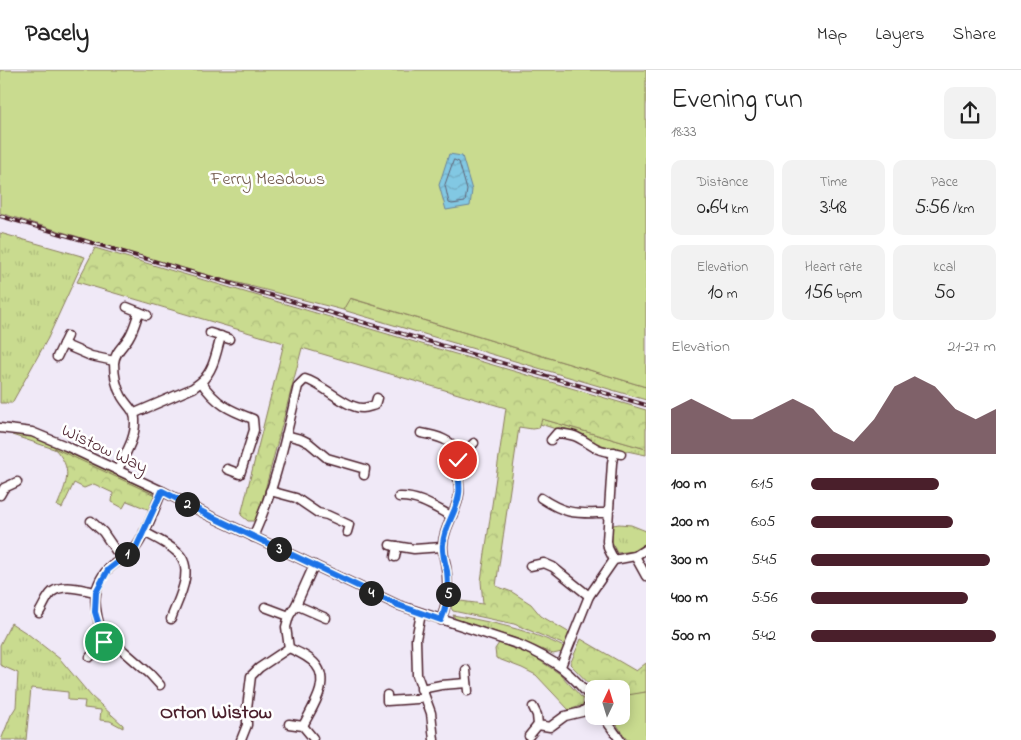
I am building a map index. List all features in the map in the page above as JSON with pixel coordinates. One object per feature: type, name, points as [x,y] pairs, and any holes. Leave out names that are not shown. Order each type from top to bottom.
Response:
[{"type":"street","points":[[118,470],[132,440],[136,424],[135,413],[122,398],[116,385],[114,361],[120,347],[128,340],[143,313],[127,307]]},
{"type":"street","points":[[210,333],[230,339]]},
{"type":"street","points":[[56,357],[67,336]]},
{"type":"street","points":[[135,413],[193,388],[201,382],[212,367],[221,336]]},
{"type":"street","points":[[64,344],[91,356],[114,361]]},
{"type":"street","points":[[253,537],[262,517],[270,491],[298,386],[305,379],[314,382],[346,403],[362,408],[377,404]]},
{"type":"street","points":[[201,382],[227,409],[253,419],[254,430],[240,474],[227,469]]},
{"type":"street","points":[[428,424],[424,433],[443,438],[454,444],[462,454]]},
{"type":"street","name":"Wistow Way","points":[[0,428],[32,432],[118,470],[253,537],[398,605],[520,645],[561,666],[585,691]]},
{"type":"street","points":[[551,440],[557,433],[569,434],[581,438],[594,448],[618,453],[608,513],[607,541],[614,560]]},
{"type":"street","points":[[286,435],[309,443],[327,458],[365,468]]},
{"type":"street","points":[[441,620],[448,601],[447,573],[442,547],[445,531],[457,507],[459,494],[458,460],[474,443]]},
{"type":"street","points":[[2,489],[17,482]]},
{"type":"street","points":[[409,488],[403,496],[426,502],[451,516]]},
{"type":"street","points":[[104,642],[95,612],[96,592],[108,570],[136,548],[162,491]]},
{"type":"street","points":[[270,491],[296,498],[318,513],[349,525]]},
{"type":"street","points":[[541,498],[553,506],[569,512],[582,514],[608,513]]},
{"type":"street","points":[[91,521],[104,532],[122,558]]},
{"type":"street","points":[[144,532],[176,551],[182,558],[186,569],[184,583],[170,620]]},
{"type":"street","points":[[395,557],[393,546],[414,549],[442,547]]},
{"type":"street","points":[[561,666],[590,596],[614,560],[635,556],[646,549]]},
{"type":"street","points":[[635,556],[646,576]]},
{"type":"street","points":[[530,566],[544,563],[553,567],[590,596]]},
{"type":"street","points":[[290,648],[286,627],[289,616],[314,565]]},
{"type":"street","points":[[39,612],[51,593],[59,589],[68,587],[96,592]]},
{"type":"street","points":[[296,605],[326,618]]},
{"type":"street","points":[[265,608],[289,616]]},
{"type":"street","points":[[421,614],[416,639],[417,675],[431,713],[434,740]]},
{"type":"street","points":[[90,657],[104,642]]},
{"type":"street","points":[[104,642],[118,646],[150,674],[160,686]]},
{"type":"street","points":[[290,648],[316,665],[321,676],[321,691],[303,726]]},
{"type":"street","points":[[241,740],[247,726],[251,676],[258,668],[290,648]]},
{"type":"street","points":[[387,696],[387,701],[417,699],[423,692],[441,684],[467,687],[466,670]]},
{"type":"street","points":[[529,736],[538,725],[537,715],[533,707]]},
{"type":"street","points":[[538,725],[550,727],[565,716],[585,710]]},
{"type":"street","points":[[289,724],[303,726],[312,738]]},
{"type":"street","points":[[610,725],[620,740]]},
{"type":"green space","name":"Ferry Meadows","points":[[0,70],[646,70],[646,387],[350,298],[343,310],[180,268],[0,213]]},
{"type":"green space","points":[[0,233],[85,257],[48,338],[12,403],[0,403]]},
{"type":"green space","points":[[95,248],[646,410],[646,449],[542,419],[539,428],[519,427],[496,586],[512,592],[531,604],[541,616],[570,633],[565,645],[514,624],[453,611],[451,608],[453,600],[483,604],[481,581],[506,408],[302,348],[257,521],[248,521],[241,515],[284,343],[77,282]]},
{"type":"green space","points":[[349,298],[646,387],[646,400],[343,310]]},
{"type":"green space","points":[[542,419],[646,449],[646,455],[598,445],[579,433],[560,427],[556,429],[540,424]]},
{"type":"green space","points":[[13,431],[31,435],[48,442],[156,492],[157,496],[54,449],[12,435]]},
{"type":"green space","points":[[54,448],[157,496],[150,510],[127,501],[123,508],[112,502],[113,493],[94,484],[84,488],[74,483],[62,508],[57,506],[64,490],[67,476],[64,463]]},
{"type":"green space","points":[[619,524],[631,525],[646,531],[646,544],[635,551],[617,553],[612,543],[612,527]]},
{"type":"green space","points":[[453,615],[524,631],[566,648],[562,652],[553,654],[514,638],[455,619]]},
{"type":"green space","points":[[11,623],[60,659],[91,696],[123,725],[123,728],[110,721],[100,720],[101,710],[84,708],[85,701],[68,700],[68,692],[31,688],[26,740],[1,740],[16,707],[18,673],[0,665],[0,645]]},
{"type":"green space","points":[[581,639],[636,671],[646,663],[646,692],[630,695],[630,680],[585,680],[570,664]]},
{"type":"green space","points":[[499,643],[533,656],[560,674],[583,699],[583,705],[569,710],[536,675],[496,658],[495,649]]},
{"type":"green space","points":[[646,692],[646,740],[627,740],[617,725],[630,725],[630,695]]},
{"type":"water","points":[[449,154],[462,156],[472,190],[470,206],[446,210],[439,185]]},
{"type":"railway","points":[[0,216],[646,405]]},
{"type":"district","name":"Orton Wistow","points":[[216,711]]},
{"type":"route","points":[[104,642],[95,612],[96,592],[108,570],[136,548],[162,491],[210,516],[398,605],[441,620],[448,601],[447,573],[442,547],[445,531],[457,507],[459,494],[458,460]]}]
